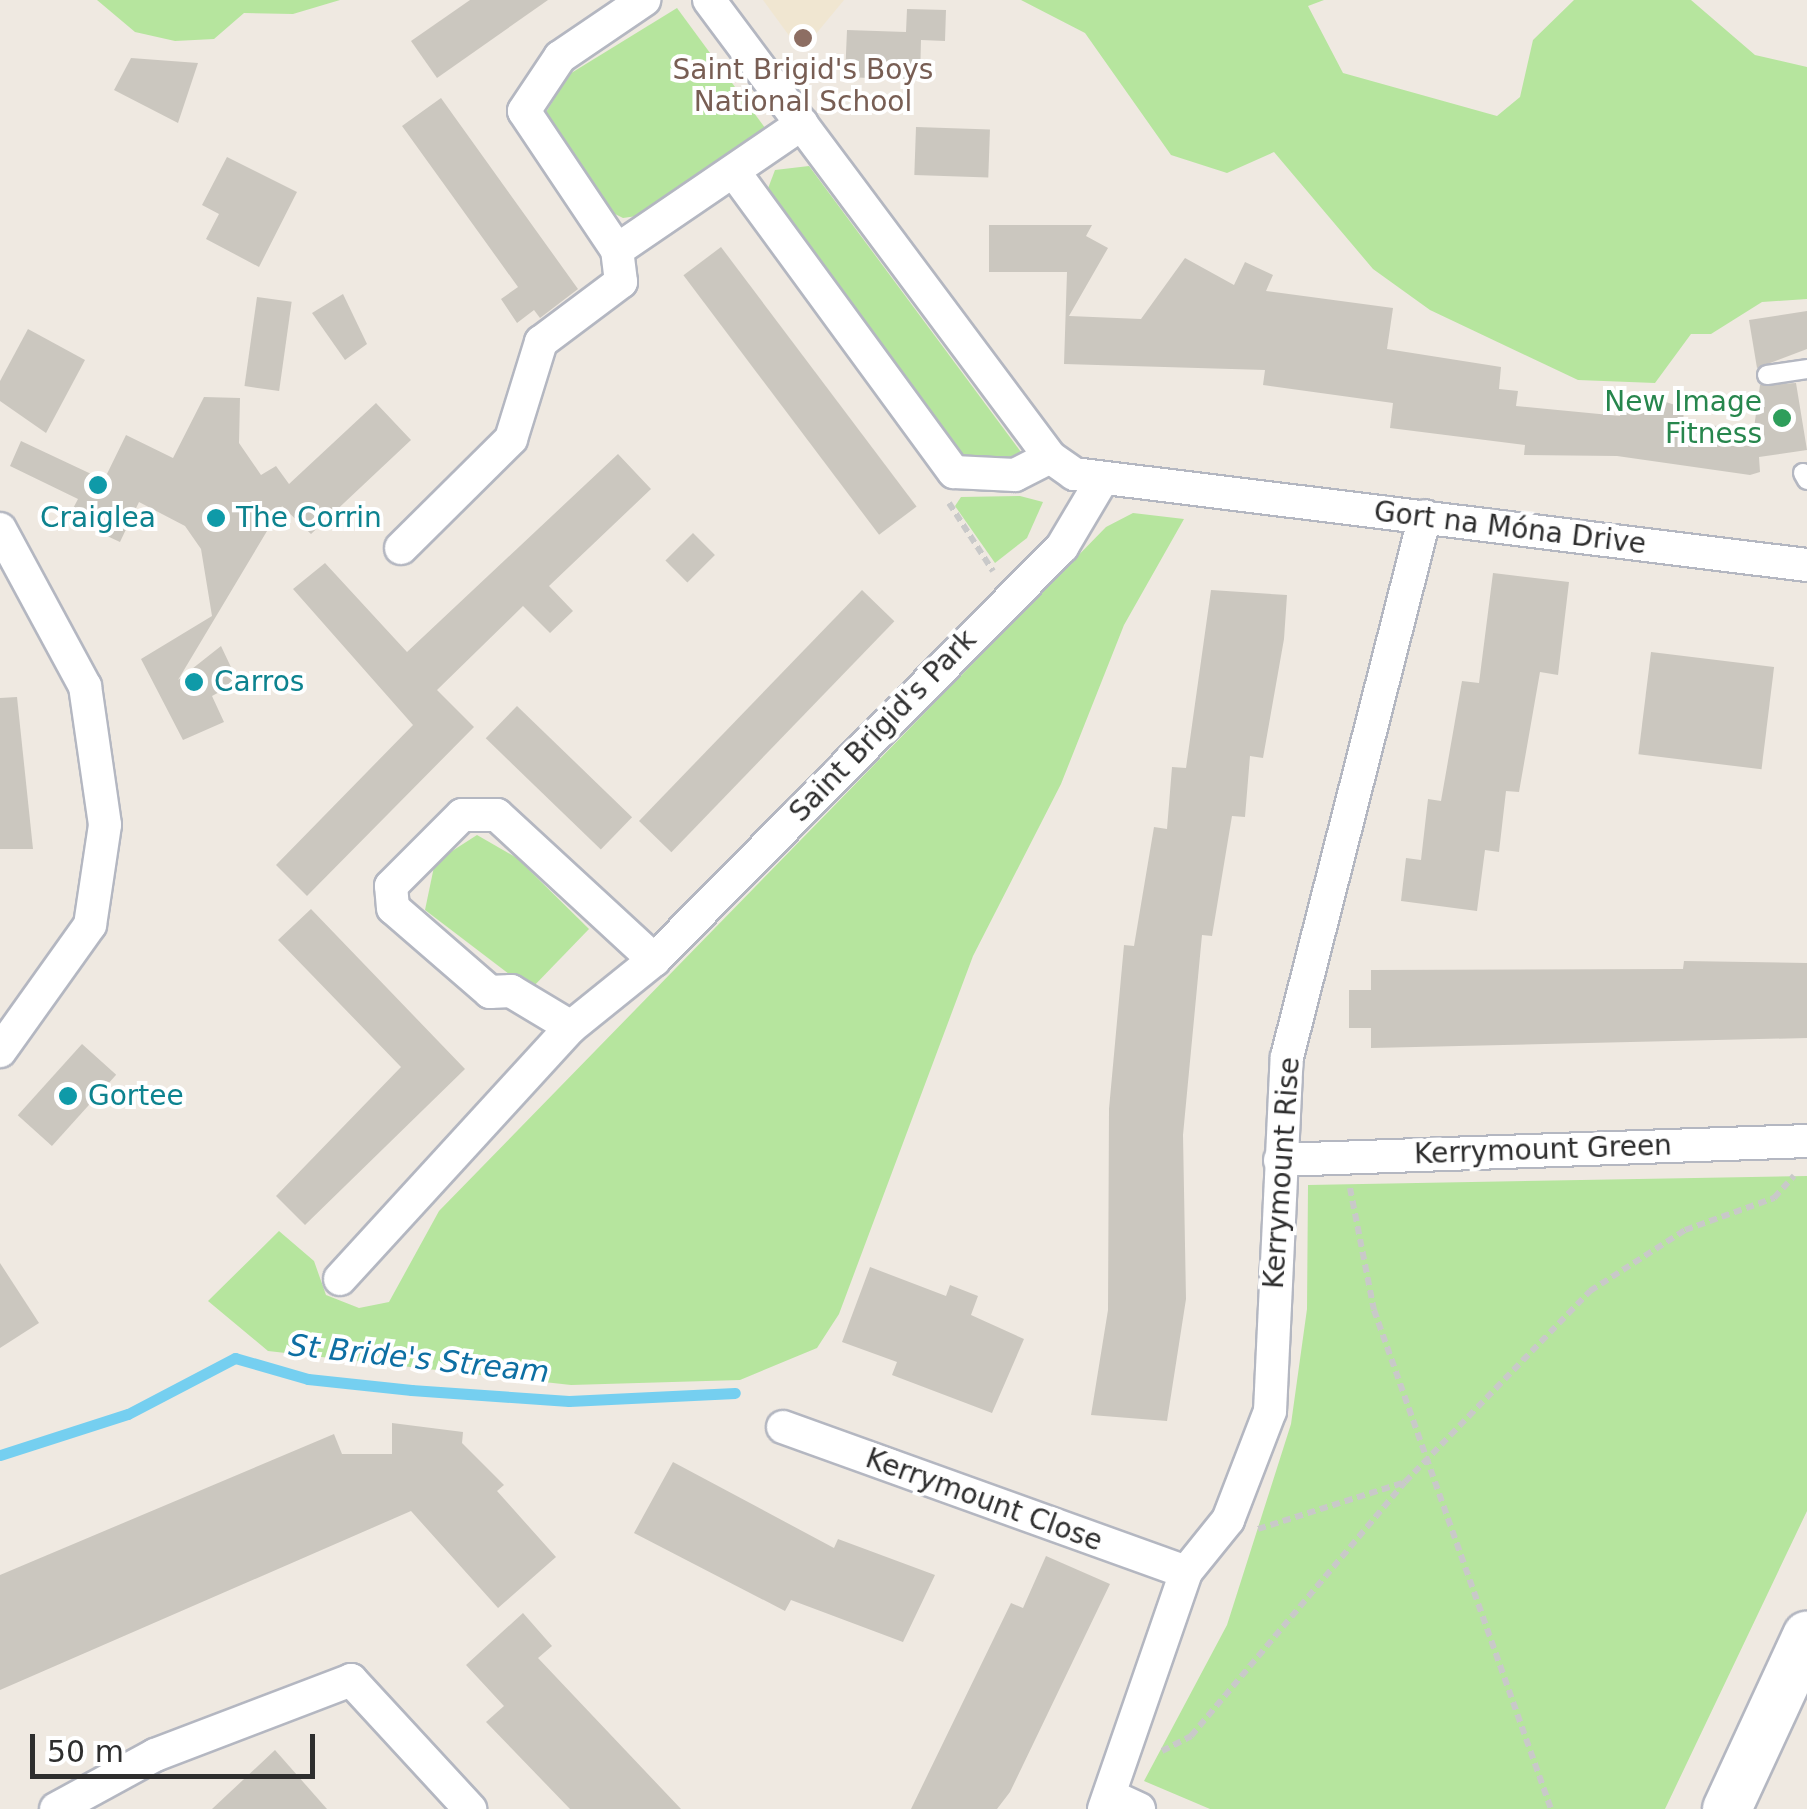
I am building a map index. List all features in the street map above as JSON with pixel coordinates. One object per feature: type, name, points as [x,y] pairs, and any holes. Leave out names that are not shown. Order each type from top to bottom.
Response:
[{"type":"main road","points":[[1728,1809],[1807,1636]]},
{"type":"street","points":[[402,548],[492,465],[511,439],[541,342],[618,285],[619,259],[524,111],[560,57],[644,0]]},
{"type":"street","points":[[710,0],[1050,457],[1100,484]]},
{"type":"street","points":[[619,259],[737,176],[802,124]]},
{"type":"street","points":[[737,176],[954,472],[1015,475],[1050,457]]},
{"type":"street","name":"Gort na Móna Drive","points":[[1100,484],[1425,516],[1807,565]]},
{"type":"street","name":"Saint Brigid's Park","points":[[340,1278],[571,1026],[654,960],[1062,547],[1100,484]]},
{"type":"street","name":"Kerrymount Rise","points":[[1119,1797],[1186,1572],[1228,1520],[1270,1411],[1287,1057],[1425,516]]},
{"type":"street","points":[[0,530],[84,686],[105,850],[90,925],[0,1050]]},
{"type":"street","points":[[571,1026],[511,991],[490,992],[393,908],[391,886],[462,815],[497,814],[654,960]]},
{"type":"street","name":"Kerrymount Green","points":[[1280,1160],[1807,1141]]},
{"type":"street","name":"Kerrymount Close","points":[[783,1427],[1186,1572]]},
{"type":"street","points":[[56,1809],[155,1754],[351,1680],[470,1809]]},
{"type":"lane","points":[[1767,374],[1807,369]]},
{"type":"path","points":[[954,472],[948,509],[1012,595]]},
{"type":"path","points":[[1354,1157],[1348,1206],[1425,1460],[1551,1809]]},
{"type":"path","points":[[1119,1797],[1191,1736],[1405,1482],[1590,1291],[1685,1230],[1774,1198],[1807,1162]]},
{"type":"path","points":[[1228,1520],[1265,1531],[1405,1482]]},
{"type":"shaded area","name":"Saint Brigid's Boys National School","points":[[763,0],[844,0],[801,52]]},
{"type":"green space","points":[[97,0],[340,0],[293,14],[244,13],[214,39],[175,41],[135,32]]},
{"type":"green space","points":[[1021,0],[1324,0],[1308,6],[1343,73],[1497,116],[1520,97],[1533,40],[1574,0],[1691,0],[1755,55],[1807,67],[1807,299],[1762,302],[1711,334],[1691,334],[1655,383],[1578,380],[1430,310],[1373,269],[1274,152],[1227,173],[1171,155],[1085,33]]},
{"type":"green space","points":[[677,8],[768,132],[651,214],[623,218],[595,204],[545,114],[568,75]]},
{"type":"green space","points":[[809,166],[1021,452],[1011,463],[973,461],[944,443],[764,199],[775,170]]},
{"type":"green space","points":[[1020,496],[1043,502],[1027,538],[995,563],[955,506],[961,497]]},
{"type":"green space","points":[[1133,513],[1184,519],[1124,625],[1061,784],[973,956],[839,1314],[817,1348],[740,1380],[571,1385],[268,1351],[208,1301],[279,1231],[314,1261],[326,1295],[359,1308],[389,1302],[439,1211],[1106,527]]},
{"type":"green space","points":[[477,835],[517,858],[589,929],[530,990],[425,910],[435,862]]},
{"type":"green space","points":[[1807,1176],[1807,1511],[1665,1809],[1210,1809],[1144,1781],[1227,1625],[1291,1424],[1307,1309],[1308,1185]]},
{"type":"building","points":[[470,0],[548,0],[437,78],[411,41]]},
{"type":"building","points":[[907,9],[946,10],[945,41],[921,40],[920,80],[845,77],[847,30],[906,32]]},
{"type":"building","points":[[131,58],[198,63],[178,123],[114,90]]},
{"type":"building","points":[[441,98],[578,289],[540,318],[534,310],[517,323],[501,299],[518,287],[402,126]]},
{"type":"building","points":[[916,127],[990,130],[988,178],[914,175]]},
{"type":"building","points":[[227,157],[297,192],[259,267],[206,239],[219,214],[202,205]]},
{"type":"building","points":[[989,225],[1092,225],[1086,236],[1108,248],[1069,316],[1141,319],[1185,258],[1234,285],[1245,262],[1273,275],[1266,291],[1393,308],[1387,349],[1501,367],[1499,389],[1518,391],[1516,406],[1620,416],[1623,397],[1663,401],[1684,408],[1683,424],[1754,428],[1760,385],[1796,383],[1807,450],[1759,457],[1760,472],[1750,475],[1617,456],[1524,455],[1525,445],[1390,428],[1393,403],[1263,385],[1265,370],[1064,364],[1067,272],[989,272]]},
{"type":"building","points":[[721,247],[917,507],[879,535],[683,275]]},
{"type":"building","points":[[343,294],[367,344],[345,360],[312,313]]},
{"type":"building","points":[[257,297],[292,302],[279,391],[244,386]]},
{"type":"building","points":[[1807,311],[1807,349],[1757,368],[1749,320]]},
{"type":"building","points":[[28,329],[85,360],[46,433],[0,401],[0,381]]},
{"type":"building","points":[[204,397],[240,398],[239,443],[261,475],[276,466],[289,484],[376,403],[411,440],[311,534],[282,506],[178,680],[221,646],[238,682],[212,696],[224,722],[183,740],[141,659],[212,616],[201,549],[185,526],[139,502],[120,542],[68,518],[78,499],[10,466],[21,441],[104,480],[126,435],[173,458]]},
{"type":"building","points":[[618,454],[651,489],[549,586],[573,611],[550,633],[523,606],[437,690],[474,727],[307,896],[276,865],[413,725],[293,589],[325,563],[407,652]]},
{"type":"building","points":[[693,533],[715,555],[687,582],[665,561]]},
{"type":"building","points":[[1493,573],[1569,582],[1558,675],[1540,672],[1519,792],[1506,791],[1499,852],[1485,850],[1477,911],[1401,901],[1406,858],[1421,860],[1428,799],[1441,801],[1462,681],[1479,683]]},
{"type":"building","points":[[862,590],[894,621],[671,852],[639,821]]},
{"type":"building","points":[[1211,590],[1287,595],[1284,639],[1263,758],[1250,756],[1245,817],[1232,816],[1212,936],[1202,935],[1183,1135],[1186,1299],[1167,1421],[1091,1415],[1108,1310],[1109,1109],[1124,945],[1134,946],[1154,827],[1167,829],[1172,767],[1186,768]]},
{"type":"building","points":[[1651,652],[1774,667],[1762,769],[1638,754]]},
{"type":"building","points":[[17,697],[33,849],[0,849],[0,698]]},
{"type":"building","points":[[517,706],[632,817],[601,850],[486,738]]},
{"type":"building","points":[[311,909],[465,1069],[305,1225],[276,1196],[401,1067],[278,940]]},
{"type":"building","points":[[1684,961],[1807,963],[1807,1038],[1371,1048],[1371,1028],[1349,1028],[1349,990],[1371,990],[1371,970],[1683,969]]},
{"type":"building","name":"Gortee","points":[[82,1044],[116,1075],[52,1146],[18,1115]]},
{"type":"building","points":[[0,1263],[39,1323],[0,1348]]},
{"type":"building","points":[[870,1267],[946,1296],[950,1285],[978,1296],[971,1315],[1024,1339],[992,1413],[892,1375],[897,1362],[842,1342]]},
{"type":"building","points":[[392,1423],[463,1432],[462,1443],[504,1485],[497,1491],[556,1557],[498,1608],[411,1511],[0,1690],[0,1575],[334,1434],[342,1454],[392,1454]]},
{"type":"building","points":[[673,1462],[834,1548],[838,1539],[935,1575],[903,1642],[791,1600],[785,1611],[634,1533]]},
{"type":"building","points":[[1046,1556],[1110,1584],[1010,1792],[997,1809],[911,1809],[1011,1603],[1023,1608]]},
{"type":"building","points":[[523,1613],[552,1646],[538,1658],[681,1809],[570,1809],[486,1722],[504,1706],[466,1665]]},
{"type":"building","points":[[275,1750],[327,1809],[212,1809]]},
{"type":"waterway","name":"St Bride's Stream","points":[[0,1455],[128,1414],[235,1358],[308,1379],[411,1390],[569,1401],[735,1393]]},
{"type":"place","name":"Saint Brigid's Boys National School","points":[[803,38]]},
{"type":"place","name":"New Image Fitness","points":[[1782,418]]},
{"type":"place","name":"Craiglea","points":[[98,485]]},
{"type":"place","name":"The Corrin","points":[[216,518]]},
{"type":"place","name":"Carros","points":[[194,682]]},
{"type":"place","name":"Gortee","points":[[68,1096]]}]
